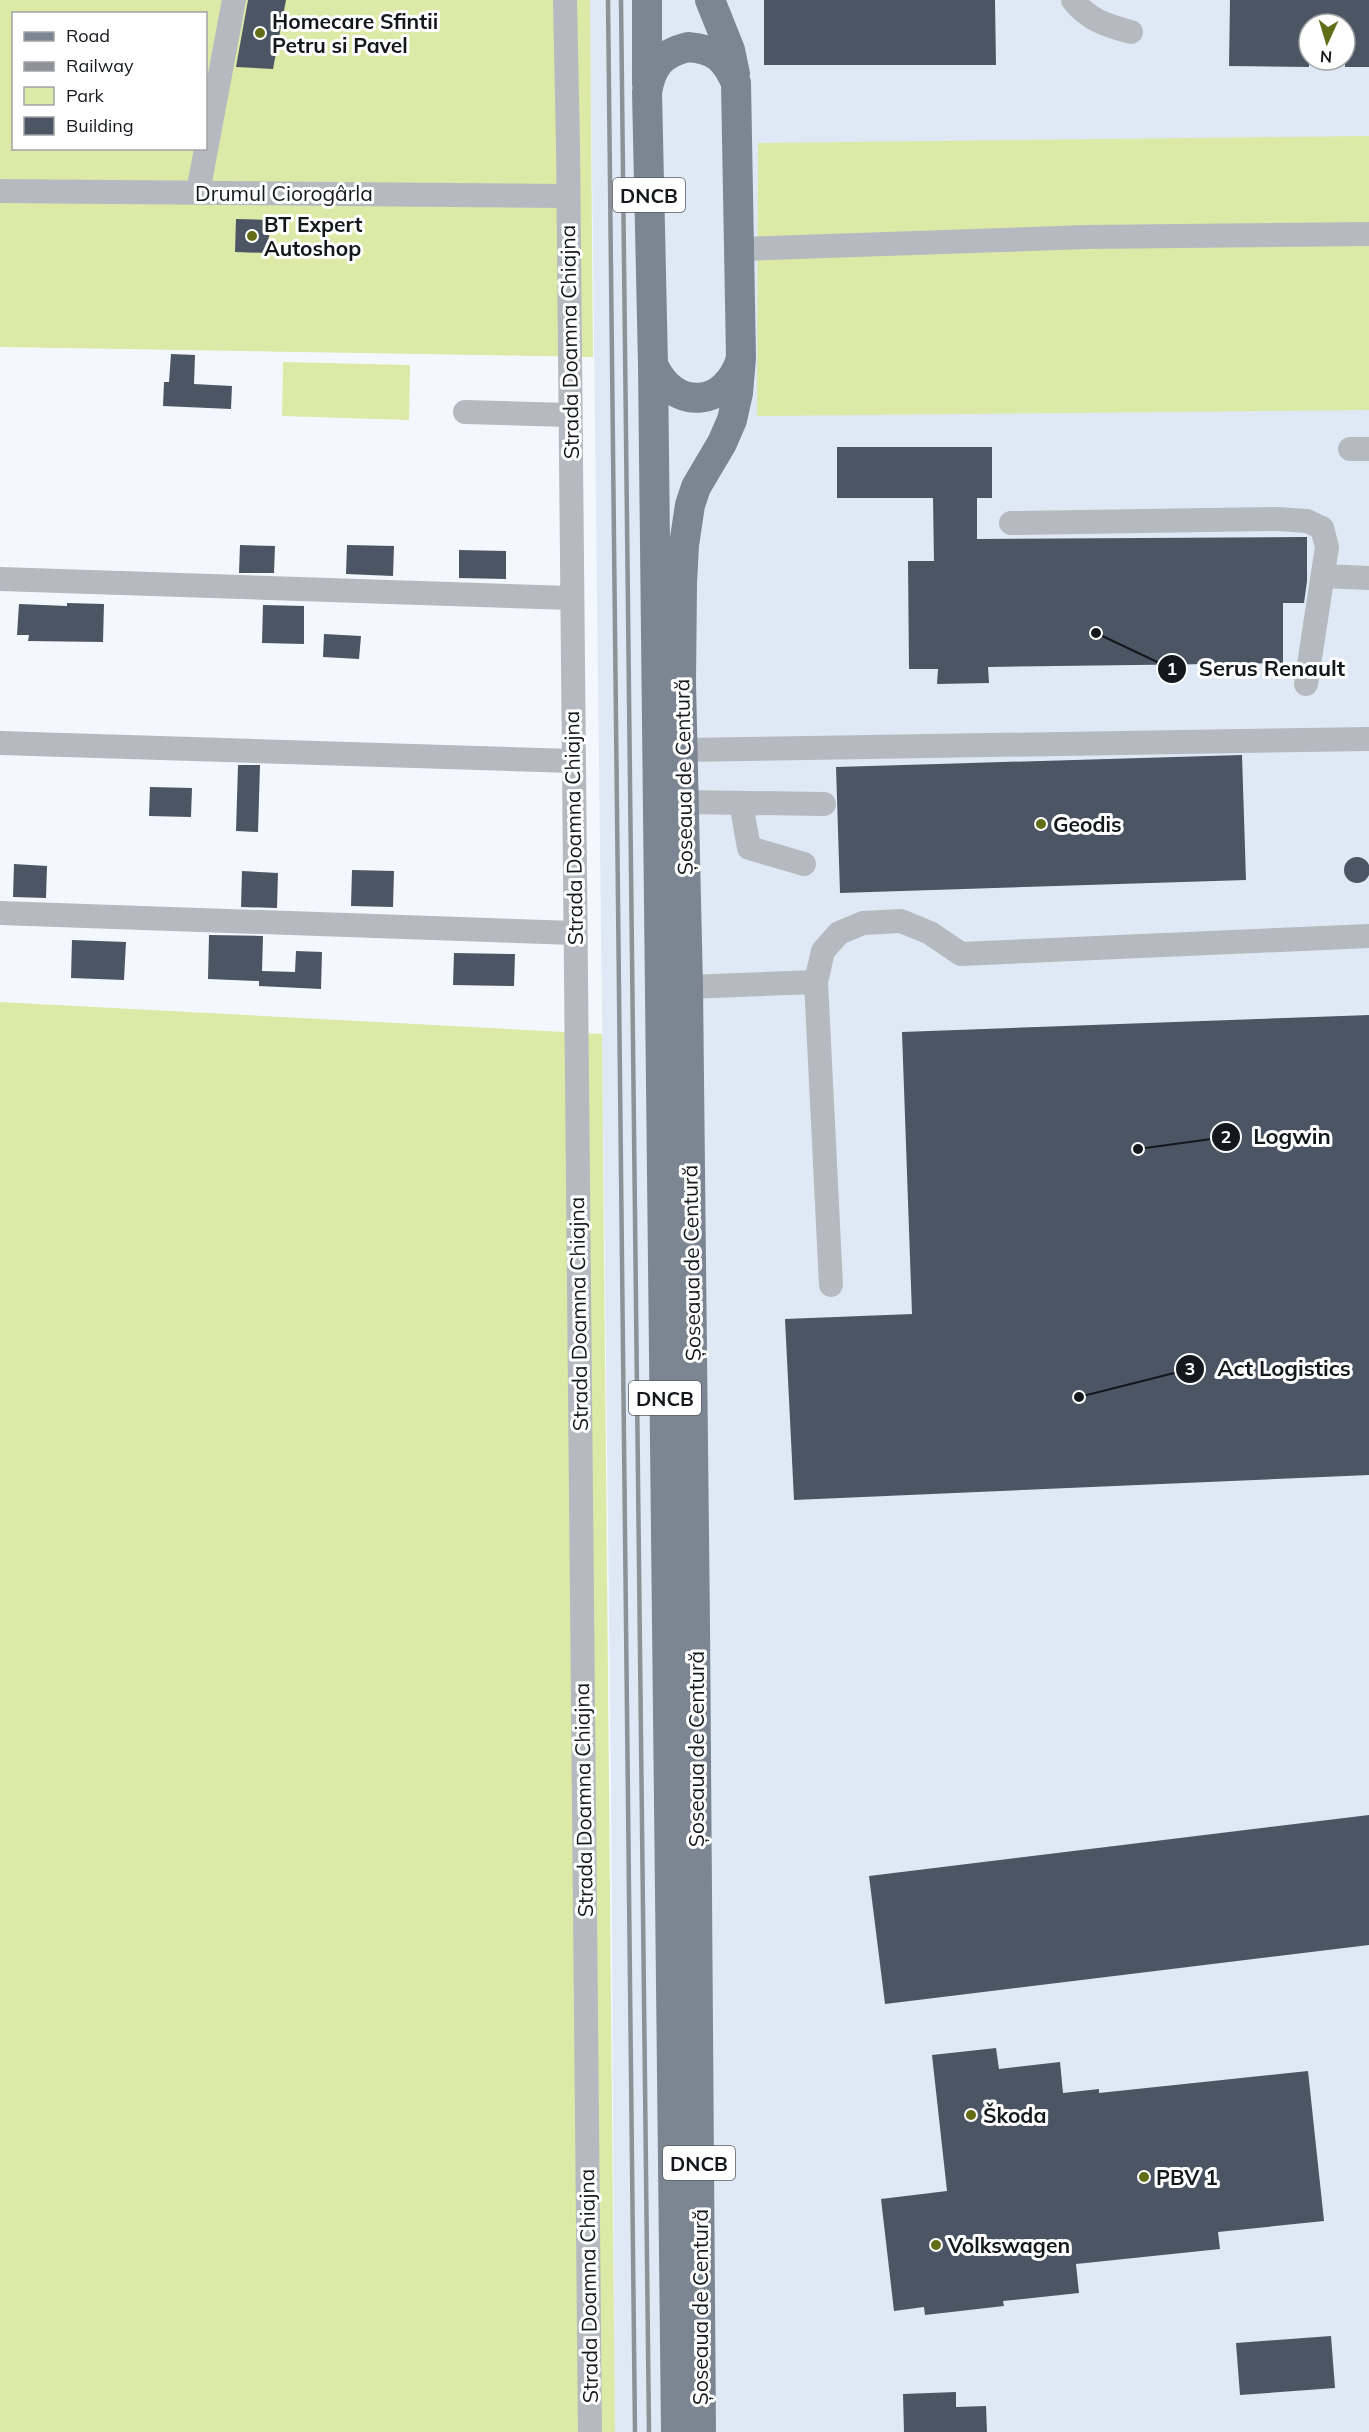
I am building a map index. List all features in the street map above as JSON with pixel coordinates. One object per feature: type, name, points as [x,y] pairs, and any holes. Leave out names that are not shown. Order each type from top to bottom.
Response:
[{"type":"main road","name":"DNCB","points":[[647,0],[653,364],[659,378],[670,390],[685,396],[700,398],[716,394],[728,385],[736,373],[741,358],[736,83],[730,50],[710,0]]},
{"type":"main road","name":"DNCB","points":[[647,92],[650,75],[659,61],[672,51],[688,47],[704,48],[718,55],[729,67],[736,83]]},
{"type":"main road","name":"Șoseaua de Centură","points":[[701,2432],[688,987],[681,683],[686,526],[696,487],[722,443],[734,415],[740,386],[741,358]]},
{"type":"main road","name":"Șoseaua de Centură","points":[[653,364],[676,2432]]},
{"type":"street","points":[[207,65],[219,0]]},
{"type":"street","points":[[207,118],[234,0]]},
{"type":"street","name":"Strada Doamna Chiajna","points":[[565,0],[590,2432]]},
{"type":"street","points":[[1073,0],[1081,11],[1102,24],[1131,32]]},
{"type":"street","points":[[190,192],[191,150]]},
{"type":"street","points":[[190,192],[200,150]]},
{"type":"street","name":"Drumul Ciorogârla","points":[[0,191],[567,196]]},
{"type":"street","points":[[740,249],[1087,237],[1369,234]]},
{"type":"street","points":[[465,412],[570,415]]},
{"type":"street","points":[[1011,523],[1277,519],[1307,521],[1322,528],[1327,547],[1306,684]]},
{"type":"street","points":[[1323,576],[1369,578]]},
{"type":"street","points":[[0,579],[571,598]]},
{"type":"street","points":[[682,750],[1369,739]]},
{"type":"street","points":[[0,743],[573,761]]},
{"type":"street","points":[[684,802],[824,804]]},
{"type":"street","points":[[741,803],[749,848],[804,864]]},
{"type":"street","points":[[0,913],[575,933]]},
{"type":"street","points":[[831,1286],[816,982],[823,951],[839,933],[863,923],[902,921],[930,933],[961,954],[1369,936]]},
{"type":"street","points":[[688,987],[816,982]]},
{"type":"shaded area","points":[[590,0],[1369,0],[1369,2432],[615,2432],[611,1785]]},
{"type":"green space","points":[[0,0],[590,0],[593,357],[0,347]]},
{"type":"green space","points":[[1369,136],[1369,410],[757,416],[758,143]]},
{"type":"green space","points":[[283,362],[410,365],[409,420],[282,416]]},
{"type":"green space","points":[[0,1002],[602,1034],[615,2432],[0,2432]]},
{"type":"building","name":"Homecare Sfintii Petru si Pavel","points":[[248,0],[286,0],[273,69],[236,67]]},
{"type":"building","points":[[764,0],[995,0],[996,65],[764,65]]},
{"type":"building","points":[[1230,0],[1369,0],[1369,67],[1357,67],[1357,12],[1297,12],[1297,67],[1229,66]]},
{"type":"building","name":"BT Expert Autoshop","points":[[236,219],[272,220],[266,253],[235,252]]},
{"type":"building","points":[[171,354],[195,355],[194,384],[232,386],[231,409],[163,406],[164,382],[169,382]]},
{"type":"building","points":[[837,447],[992,447],[992,498],[977,498],[977,539],[1307,537],[1307,581],[1304,603],[1283,603],[1283,663],[988,667],[989,683],[937,684],[938,669],[909,669],[908,561],[934,561],[933,498],[837,498]]},
{"type":"building","points":[[240,545],[275,546],[274,573],[239,573]]},
{"type":"building","points":[[347,545],[394,546],[393,576],[346,574]]},
{"type":"building","points":[[459,550],[506,551],[506,579],[459,578]]},
{"type":"building","points":[[67,603],[104,604],[103,642],[28,641],[29,635],[17,635],[19,604],[67,606]]},
{"type":"building","points":[[263,605],[304,606],[304,644],[262,643]]},
{"type":"building","points":[[324,634],[361,636],[359,659],[323,657]]},
{"type":"building","name":"Geodis","points":[[1242,755],[1246,880],[840,893],[836,767]]},
{"type":"building","points":[[238,765],[260,765],[258,832],[236,831]]},
{"type":"building","points":[[150,787],[192,788],[191,817],[149,816]]},
{"type":"building","points":[[1357,857],[1366,861],[1370,870],[1366,879],[1357,883],[1348,879],[1344,870],[1348,861]]},
{"type":"building","points":[[14,864],[47,866],[46,898],[13,897]]},
{"type":"building","points":[[352,870],[394,871],[393,907],[351,906]]},
{"type":"building","points":[[242,871],[278,873],[277,908],[241,907]]},
{"type":"building","points":[[209,935],[263,936],[262,971],[295,972],[296,951],[322,952],[321,989],[259,986],[259,981],[208,979]]},
{"type":"building","points":[[72,940],[126,942],[124,980],[71,978]]},
{"type":"building","points":[[454,953],[515,954],[514,986],[453,985]]},
{"type":"building","points":[[1369,1015],[1369,1475],[794,1500],[785,1319],[912,1314],[902,1032]]},
{"type":"building","points":[[1369,1815],[1369,1945],[885,2004],[869,1876]]},
{"type":"building","name":"PBV 1","points":[[996,2048],[999,2069],[1060,2062],[1063,2093],[1099,2089],[1099,2093],[1308,2071],[1324,2221],[1218,2232],[1220,2249],[1076,2264],[1079,2293],[1003,2301],[1004,2306],[925,2315],[924,2307],[894,2311],[881,2199],[947,2191],[932,2055]]},
{"type":"building","points":[[1331,2336],[1335,2388],[1240,2395],[1236,2343]]},
{"type":"building","points":[[956,2392],[956,2407],[986,2406],[987,2432],[904,2432],[903,2394]]},
{"type":"railway","points":[[608,0],[635,2432]]},
{"type":"railway","points":[[621,0],[649,2432]]},
{"type":"place","name":"Homecare Sfintii Petru si Pavel","points":[[260,33]]},
{"type":"place","name":"BT Expert Autoshop","points":[[252,236]]},
{"type":"place","name":"Serus Renault","points":[[1096,633]]},
{"type":"place","name":"Geodis","points":[[1041,824]]},
{"type":"place","name":"Logwin","points":[[1138,1149]]},
{"type":"place","name":"Act Logistics","points":[[1079,1397]]},
{"type":"place","name":"Škoda","points":[[971,2115]]},
{"type":"place","name":"PBV 1","points":[[1144,2177]]},
{"type":"place","name":"Volkswagen","points":[[936,2245]]}]
